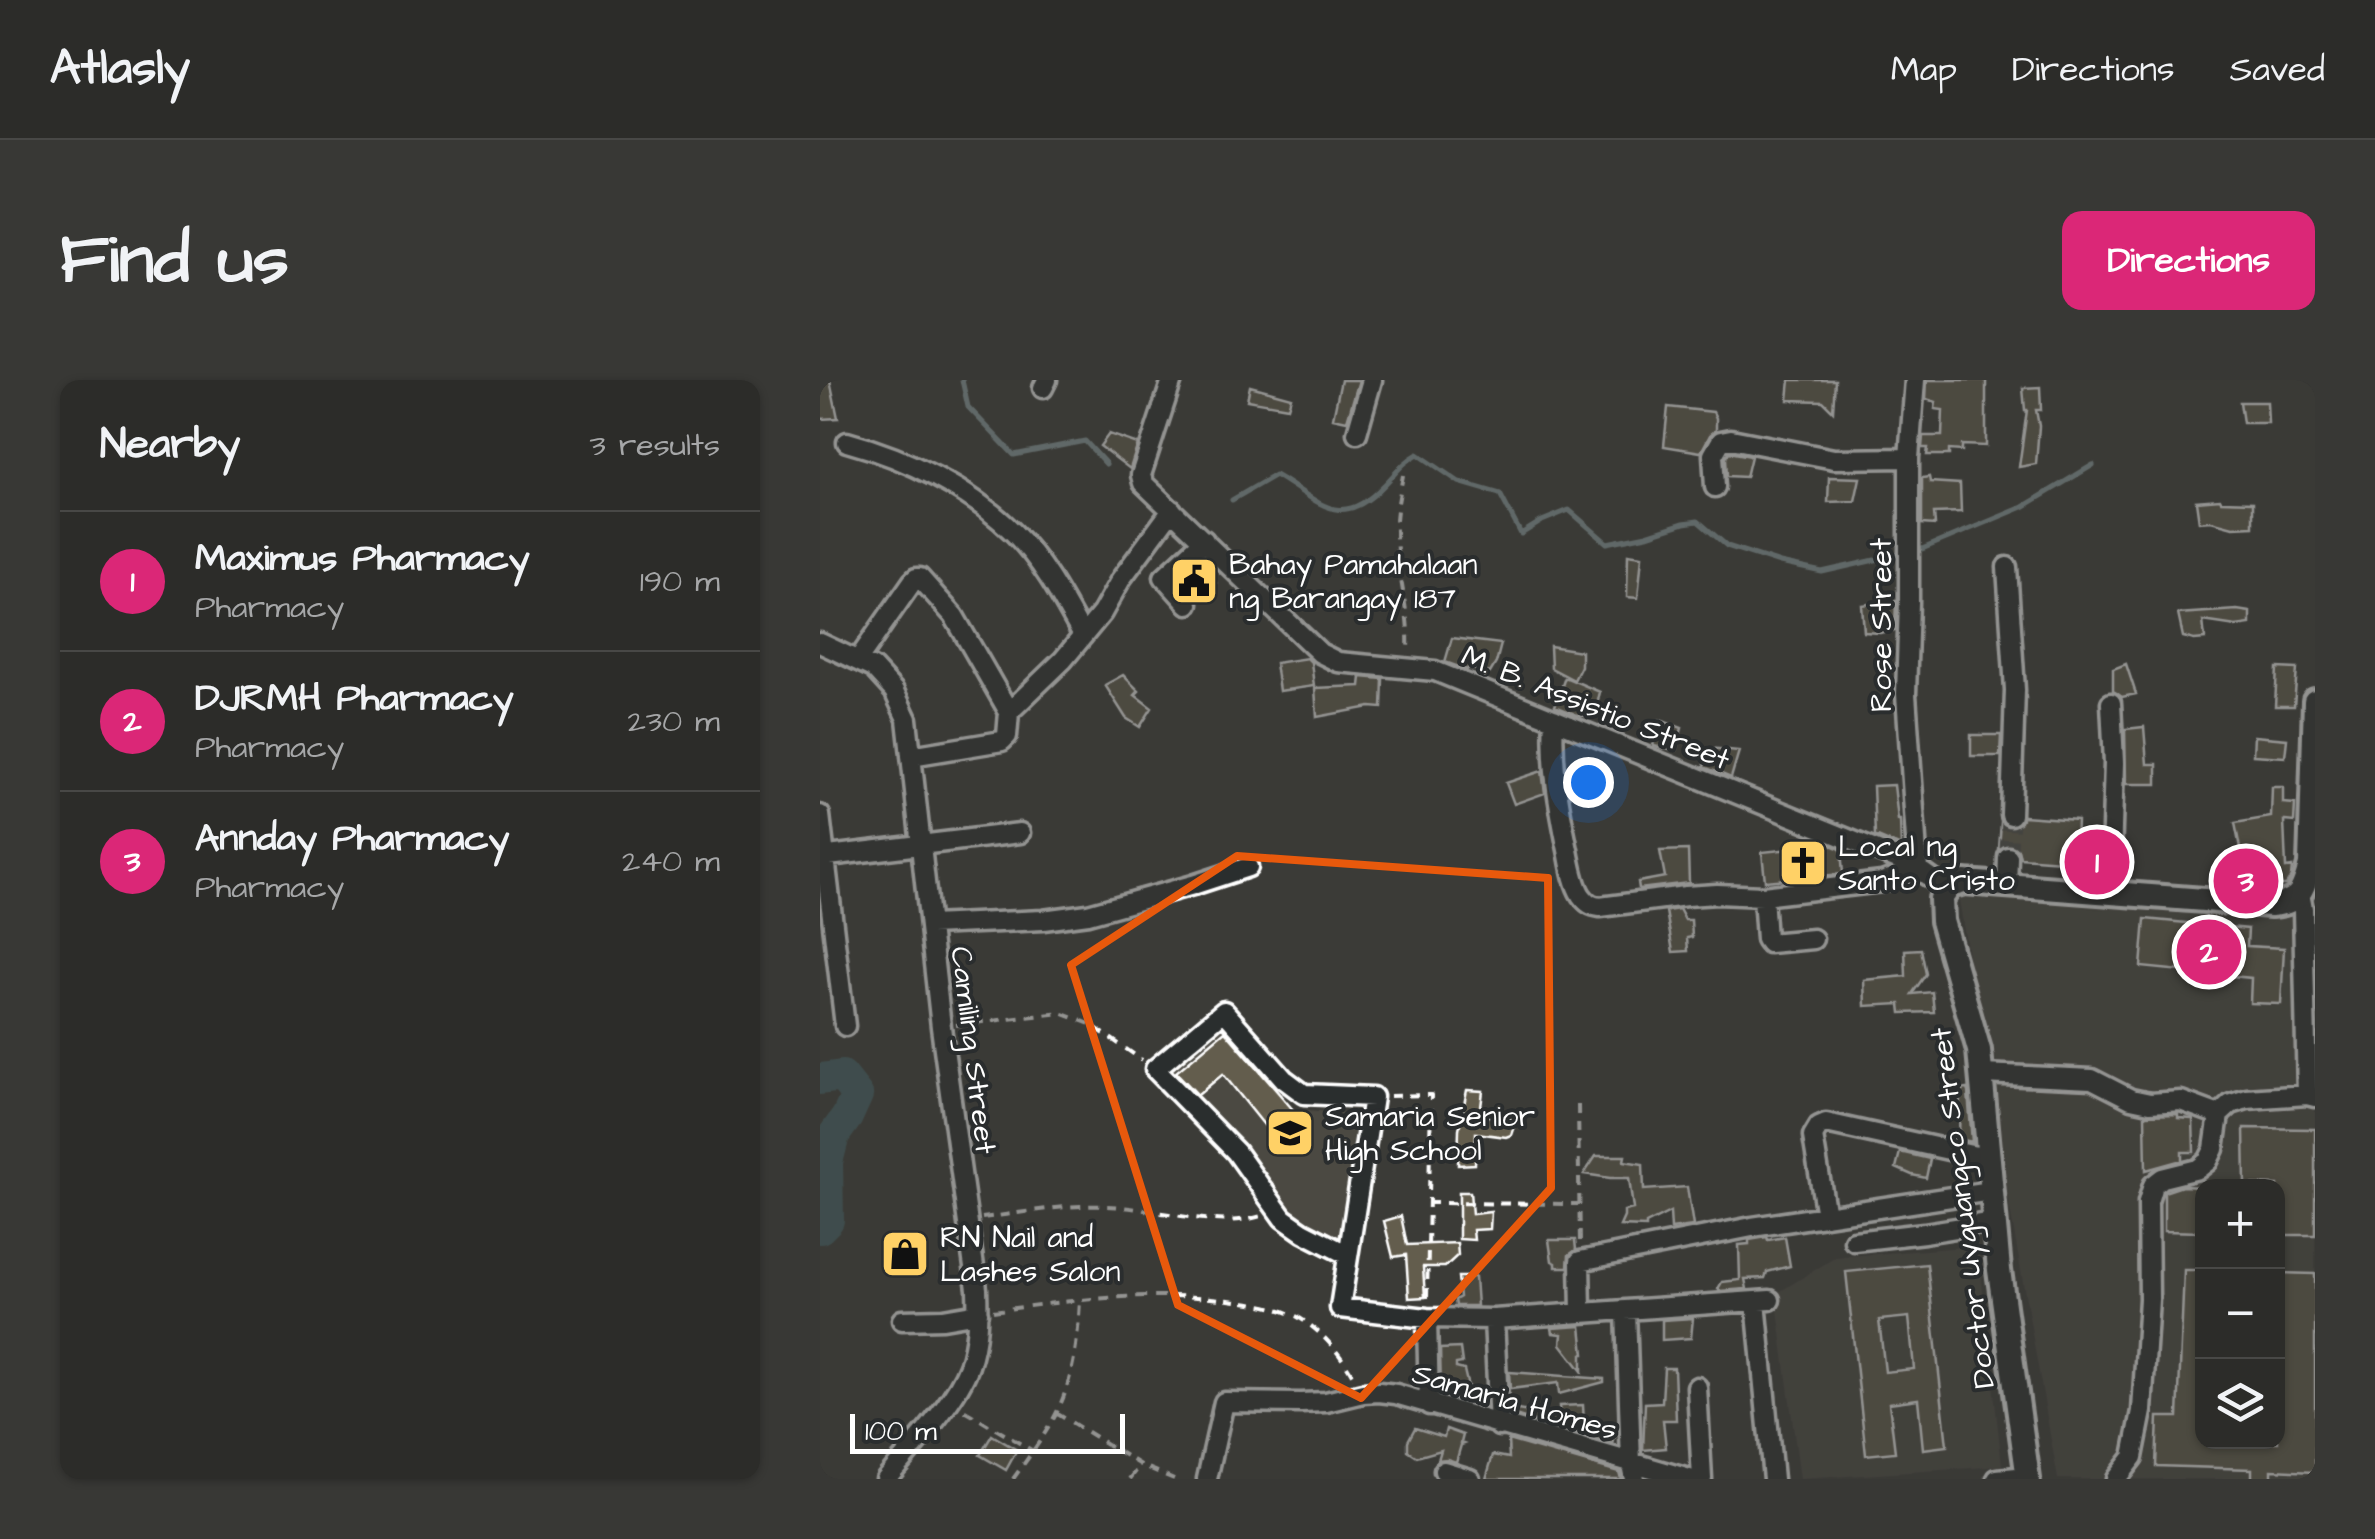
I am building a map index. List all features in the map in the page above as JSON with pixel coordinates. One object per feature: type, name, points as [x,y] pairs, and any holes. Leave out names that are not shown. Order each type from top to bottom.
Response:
[{"type":"main road","points":[[1946,889],[1964,882],[2271,905],[2292,901],[2300,894],[2312,865],[2315,701]]},
{"type":"main road","name":"Doctor Uyguangco Street","points":[[1946,889],[1940,914],[1974,1030],[1982,1074],[1990,1191],[2027,1478]]},
{"type":"street","name":"M. B. Assistio Street","points":[[1172,380],[1141,475],[1144,482],[1320,653],[1338,662],[1435,671],[1896,858],[1946,889]]},
{"type":"street","points":[[1357,433],[1372,380]]},
{"type":"street","name":"Rose Street","points":[[1915,380],[1909,458],[1906,694],[1918,869]]},
{"type":"street","points":[[1716,487],[1714,455],[1722,441],[1731,439],[1834,458],[1909,458]]},
{"type":"street","points":[[846,442],[871,448],[919,469],[959,491],[1014,533],[1047,573],[1083,636]]},
{"type":"street","points":[[1009,712],[1052,671],[1102,613],[1121,579],[1172,510]]},
{"type":"street","points":[[1188,604],[1164,576],[1204,540]]},
{"type":"street","points":[[2007,567],[2015,690],[2010,815]]},
{"type":"street","points":[[858,660],[913,581],[920,578],[954,616],[1009,712],[1007,736],[1002,741],[911,756]]},
{"type":"street","name":"Camiling Street","points":[[820,643],[873,668],[894,690],[907,719],[978,1312],[968,1369],[948,1402],[886,1479]]},
{"type":"street","points":[[2110,892],[2114,780],[2111,702]]},
{"type":"street","points":[[1554,718],[1553,756],[1560,812],[1573,874],[1580,894],[1590,906],[1703,895],[1762,896],[1882,882],[1918,869]]},
{"type":"street","points":[[820,815],[846,1026]]},
{"type":"street","points":[[823,856],[1020,833]]},
{"type":"street","points":[[2007,886],[2008,858]]},
{"type":"street","points":[[930,925],[1088,914],[1248,867]]},
{"type":"street","points":[[2116,1479],[2132,1457],[2142,1411],[2149,1299],[2148,1202],[2154,1185],[2162,1178],[2198,1169],[2208,1161],[2219,1115],[2231,1104],[2247,1099],[2311,1096],[2300,894]]},
{"type":"street","points":[[1762,896],[1769,943],[1813,940]]},
{"type":"street","points":[[1348,1254],[1293,1226],[1274,1208],[1236,1152],[1155,1070],[1224,1011],[1284,1078],[1304,1094],[1372,1097],[1340,1308],[1427,1318],[1494,1319],[1763,1301],[1773,1479]]},
{"type":"street","points":[[1982,1074],[2092,1080],[2130,1099],[2150,1103],[2181,1101],[2219,1115]]},
{"type":"street","points":[[1826,1216],[1813,1136],[1819,1126],[1826,1124],[1976,1156],[1988,1154]]},
{"type":"street","points":[[1581,1313],[1580,1261],[1752,1227],[1990,1191]]},
{"type":"street","points":[[1854,1241],[1994,1222]]},
{"type":"street","points":[[1626,1310],[1633,1472]]},
{"type":"street","points":[[902,1320],[942,1319],[978,1312]]},
{"type":"street","points":[[1427,1318],[1430,1405]]},
{"type":"street","points":[[1494,1319],[1499,1426]]},
{"type":"street","points":[[1697,1387],[1702,1479]]},
{"type":"street","name":"Samaria Homes","points":[[1207,1479],[1224,1402],[1326,1402],[1380,1392],[1499,1426],[1633,1472],[1689,1479]]},
{"type":"street","points":[[1444,1471],[1470,1479]]},
{"type":"street","points":[[1997,1479],[2027,1478]]},
{"type":"path","points":[[1403,476],[1396,530],[1409,629],[1408,669]]},
{"type":"path","points":[[941,1027],[1061,1013],[1090,1024],[1155,1070]]},
{"type":"path","points":[[1372,1097],[1431,1094],[1427,1318]]},
{"type":"path","points":[[1578,1105],[1580,1261]]},
{"type":"path","points":[[1427,1204],[1579,1204]]},
{"type":"path","points":[[968,1219],[1100,1206],[1211,1220],[1244,1220],[1274,1208]]},
{"type":"path","points":[[978,1312],[1152,1294],[1259,1304],[1294,1315],[1310,1325],[1332,1345],[1363,1393]]},
{"type":"path","points":[[1013,1479],[1056,1413],[1070,1378],[1078,1339],[1080,1299]]},
{"type":"path","points":[[948,1402],[1033,1451]]},
{"type":"path","points":[[1056,1413],[1140,1464],[1174,1479]]},
{"type":"path","points":[[1130,1479],[1140,1464]]},
{"type":"highlighted area","points":[[1237,856],[1548,878],[1551,1188],[1361,1398],[1178,1305],[1071,965]]},
{"type":"shaded area","points":[[1958,893],[2315,914],[2315,1479],[2058,1479]]},
{"type":"shaded area","name":"Samaria Senior High School","points":[[1223,1021],[1294,1109],[1357,1114],[1339,1239],[1335,1242],[1284,1216],[1166,1072]]},
{"type":"shaded area","points":[[1978,1246],[2002,1466],[1800,1479],[1776,1294],[1836,1257]]},
{"type":"building","points":[[820,380],[830,380],[838,418],[820,419]]},
{"type":"building","points":[[1341,380],[1359,380],[1347,421],[1333,418]]},
{"type":"building","points":[[1790,380],[1835,380],[1833,411],[1823,401],[1788,400]]},
{"type":"building","points":[[1927,380],[1986,380],[1986,446],[1962,445],[1962,451],[1949,450],[1949,455],[1927,455],[1928,448],[1922,448],[1923,436],[1942,436],[1943,410],[1935,409],[1936,402],[1926,399]]},
{"type":"building","points":[[1250,386],[1291,397],[1288,407],[1247,400]]},
{"type":"building","points":[[2040,387],[2036,464],[2019,467],[2027,410],[2023,388]]},
{"type":"building","points":[[2240,402],[2267,402],[2268,423],[2243,423]]},
{"type":"building","points":[[1668,407],[1713,412],[1716,430],[1701,452],[1664,446]]},
{"type":"building","points":[[1109,434],[1138,444],[1130,469],[1100,446]]},
{"type":"building","points":[[1729,452],[1751,456],[1746,477],[1727,476]]},
{"type":"building","points":[[1829,477],[1860,478],[1855,501],[1828,502]]},
{"type":"building","points":[[1929,477],[1930,482],[1960,484],[1961,512],[1934,513],[1935,525],[1922,524],[1922,478]]},
{"type":"building","points":[[2196,501],[2253,502],[2253,526],[2199,522]]},
{"type":"building","points":[[1628,554],[1642,556],[1638,598],[1627,597]]},
{"type":"building","name":"Bahay Pamahalaan ng Barangay 187","points":[[1198,563],[1216,583],[1199,599],[1181,578]]},
{"type":"building","points":[[1896,600],[1895,630],[1864,632],[1862,605]]},
{"type":"building","points":[[2250,612],[2250,624],[2203,621],[2205,639],[2183,637],[2178,614]]},
{"type":"building","points":[[1452,638],[1501,644],[1490,673],[1445,662]]},
{"type":"building","points":[[1550,646],[1581,651],[1581,666],[1574,680],[1551,668]]},
{"type":"building","points":[[1307,658],[1314,686],[1279,691],[1275,663]]},
{"type":"building","points":[[2126,664],[2136,694],[2122,697],[2113,691],[2113,669]]},
{"type":"building","points":[[2277,668],[2297,669],[2294,706],[2275,706]]},
{"type":"building","points":[[1123,675],[1139,691],[1135,695],[1152,708],[1140,727],[1126,718],[1105,685]]},
{"type":"building","points":[[1361,677],[1383,679],[1382,708],[1317,717],[1315,688],[1360,686]]},
{"type":"building","points":[[1565,677],[1600,692],[1594,717],[1555,706]]},
{"type":"building","points":[[1660,720],[1682,728],[1676,750],[1653,746]]},
{"type":"building","points":[[2144,727],[2147,764],[2157,764],[2157,784],[2126,784],[2125,729]]},
{"type":"building","points":[[1971,735],[2001,735],[2000,756],[1971,756]]},
{"type":"building","points":[[2254,736],[2287,739],[2285,757],[2253,755]]},
{"type":"building","points":[[1709,748],[1739,751],[1731,778],[1704,767]]},
{"type":"building","points":[[1542,771],[1545,793],[1514,804],[1506,783]]},
{"type":"building","points":[[1894,785],[1901,847],[1875,836],[1873,786]]},
{"type":"building","points":[[2272,787],[2283,787],[2283,803],[2295,804],[2294,822],[2284,821],[2286,868],[2292,867],[2291,877],[2286,885],[2276,882],[2239,886],[2236,869],[2244,868],[2235,823],[2271,817]]},
{"type":"building","points":[[2023,816],[2077,820],[2076,846],[2099,845],[2098,866],[2020,858],[2014,846],[1999,849],[2001,822],[2016,826]]},
{"type":"building","name":"Local ng Santo Cristo","points":[[1818,840],[1841,849],[1843,874],[1765,881],[1762,852],[1791,849],[1790,843]]},
{"type":"building","points":[[1688,850],[1689,883],[1639,889],[1638,882],[1665,877],[1660,851]]},
{"type":"building","points":[[1679,909],[1685,920],[1691,920],[1692,937],[1687,938],[1688,951],[1673,952],[1666,911]]},
{"type":"building","points":[[2145,919],[2248,929],[2247,946],[2284,948],[2281,1004],[2250,1003],[2251,978],[2141,967]]},
{"type":"building","points":[[1921,949],[1926,974],[1912,994],[1932,992],[1934,1012],[1901,1013],[1900,1004],[1865,1006],[1864,980],[1906,976],[1905,950]]},
{"type":"building","points":[[1225,1031],[1301,1119],[1276,1140],[1223,1074],[1198,1095],[1176,1072]]},
{"type":"building","points":[[1967,1089],[1972,1142],[1959,1139],[1960,1090]]},
{"type":"building","points":[[1467,1090],[1483,1091],[1480,1115],[1516,1120],[1511,1135],[1506,1137],[1476,1133],[1475,1164],[1458,1165],[1459,1129]]},
{"type":"building","points":[[2178,1114],[2178,1118],[2193,1119],[2194,1152],[2182,1152],[2182,1160],[2146,1170],[2145,1115]]},
{"type":"building","points":[[2244,1128],[2315,1129],[2315,1235],[2285,1235],[2285,1179],[2245,1179]]},
{"type":"building","points":[[1900,1152],[1930,1159],[1926,1178],[1896,1168]]},
{"type":"building","points":[[1596,1156],[1625,1156],[1624,1161],[1643,1164],[1644,1190],[1687,1187],[1693,1226],[1671,1229],[1670,1212],[1646,1227],[1620,1226],[1624,1211],[1633,1209],[1629,1178],[1584,1174]]},
{"type":"building","points":[[2195,1187],[2195,1232],[2164,1231],[2164,1192]]},
{"type":"building","points":[[1459,1192],[1470,1192],[1472,1214],[1491,1212],[1490,1229],[1473,1230],[1474,1240],[1459,1239]]},
{"type":"building","points":[[1401,1216],[1407,1245],[1457,1243],[1458,1255],[1445,1267],[1423,1267],[1425,1297],[1409,1298],[1406,1255],[1393,1257],[1384,1221]]},
{"type":"building","points":[[1767,1237],[1785,1237],[1790,1266],[1767,1272],[1765,1278],[1745,1279],[1747,1289],[1720,1291],[1722,1282],[1740,1280],[1739,1245]]},
{"type":"building","points":[[1549,1240],[1575,1240],[1576,1250],[1569,1255],[1568,1267],[1556,1267]]},
{"type":"building","points":[[1927,1264],[1947,1446],[1923,1449],[1918,1399],[1889,1403],[1895,1452],[1866,1455],[1846,1272]],"holes":[[[1909,1317],[1914,1369],[1885,1372],[1879,1320]]]},
{"type":"building","points":[[2184,1270],[2195,1270],[2195,1449],[2285,1449],[2285,1273],[2315,1274],[2315,1472],[2272,1470],[2272,1479],[2252,1479],[2252,1469],[2156,1466],[2158,1417],[2178,1417]]},
{"type":"building","points":[[1458,1277],[1475,1277],[1477,1306],[1456,1306],[1455,1300],[1460,1297]]},
{"type":"building","points":[[1693,1318],[1691,1338],[1662,1340],[1662,1320]]},
{"type":"building","points":[[1581,1326],[1582,1371],[1561,1344],[1562,1334],[1553,1333],[1552,1328]]},
{"type":"building","points":[[1460,1348],[1462,1363],[1456,1364],[1456,1368],[1464,1370],[1468,1387],[1441,1391],[1440,1349]]},
{"type":"building","points":[[1664,1368],[1674,1368],[1676,1420],[1663,1420],[1666,1448],[1643,1450],[1645,1403],[1662,1402]]},
{"type":"building","points":[[1509,1372],[1604,1382],[1559,1394],[1558,1383],[1510,1389]]},
{"type":"building","points":[[1583,1405],[1584,1424],[1616,1434],[1613,1444],[1511,1414],[1511,1409],[1560,1417],[1559,1406]]},
{"type":"building","points":[[1415,1428],[1444,1437],[1446,1429],[1463,1435],[1464,1444],[1456,1462],[1438,1460],[1441,1450],[1417,1457],[1408,1451]]},
{"type":"building","points":[[992,1435],[1017,1450],[1006,1470],[980,1455]]},
{"type":"building","points":[[1508,1440],[1619,1472],[1621,1479],[1486,1479],[1493,1455],[1509,1458]]},
{"type":"waterway","points":[[962,380],[968,407],[1014,455],[1085,441],[1106,464]]},
{"type":"waterway","points":[[1232,500],[1275,475],[1329,507],[1354,507],[1418,454],[1459,482],[1500,494],[1521,534],[1569,510],[1607,543],[1698,521],[1727,546],[1822,572],[1897,555]]},
{"type":"waterway","points":[[1922,549],[2023,507],[2093,465]]},
{"type":"waterway","points":[[820,1079],[842,1076],[857,1095],[834,1135],[827,1162],[828,1220],[820,1228]]},
{"type":"tunnel","points":[[2008,857],[2011,815]]},
{"type":"place","name":"Bahay Pamahalaan ng Barangay 187","points":[[1194,581]]},
{"type":"place","name":"Maximus Pharmacy","points":[[2097,862]]},
{"type":"place","name":"Local ng Santo Cristo","points":[[1803,863]]},
{"type":"place","name":"Annday Pharmacy","points":[[2246,881]]},
{"type":"place","name":"DJRMH Pharmacy","points":[[2209,952]]},
{"type":"place","name":"Samaria Senior High School","points":[[1290,1133]]},
{"type":"place","name":"RN Nail and Lashes Salon","points":[[905,1254]]}]
